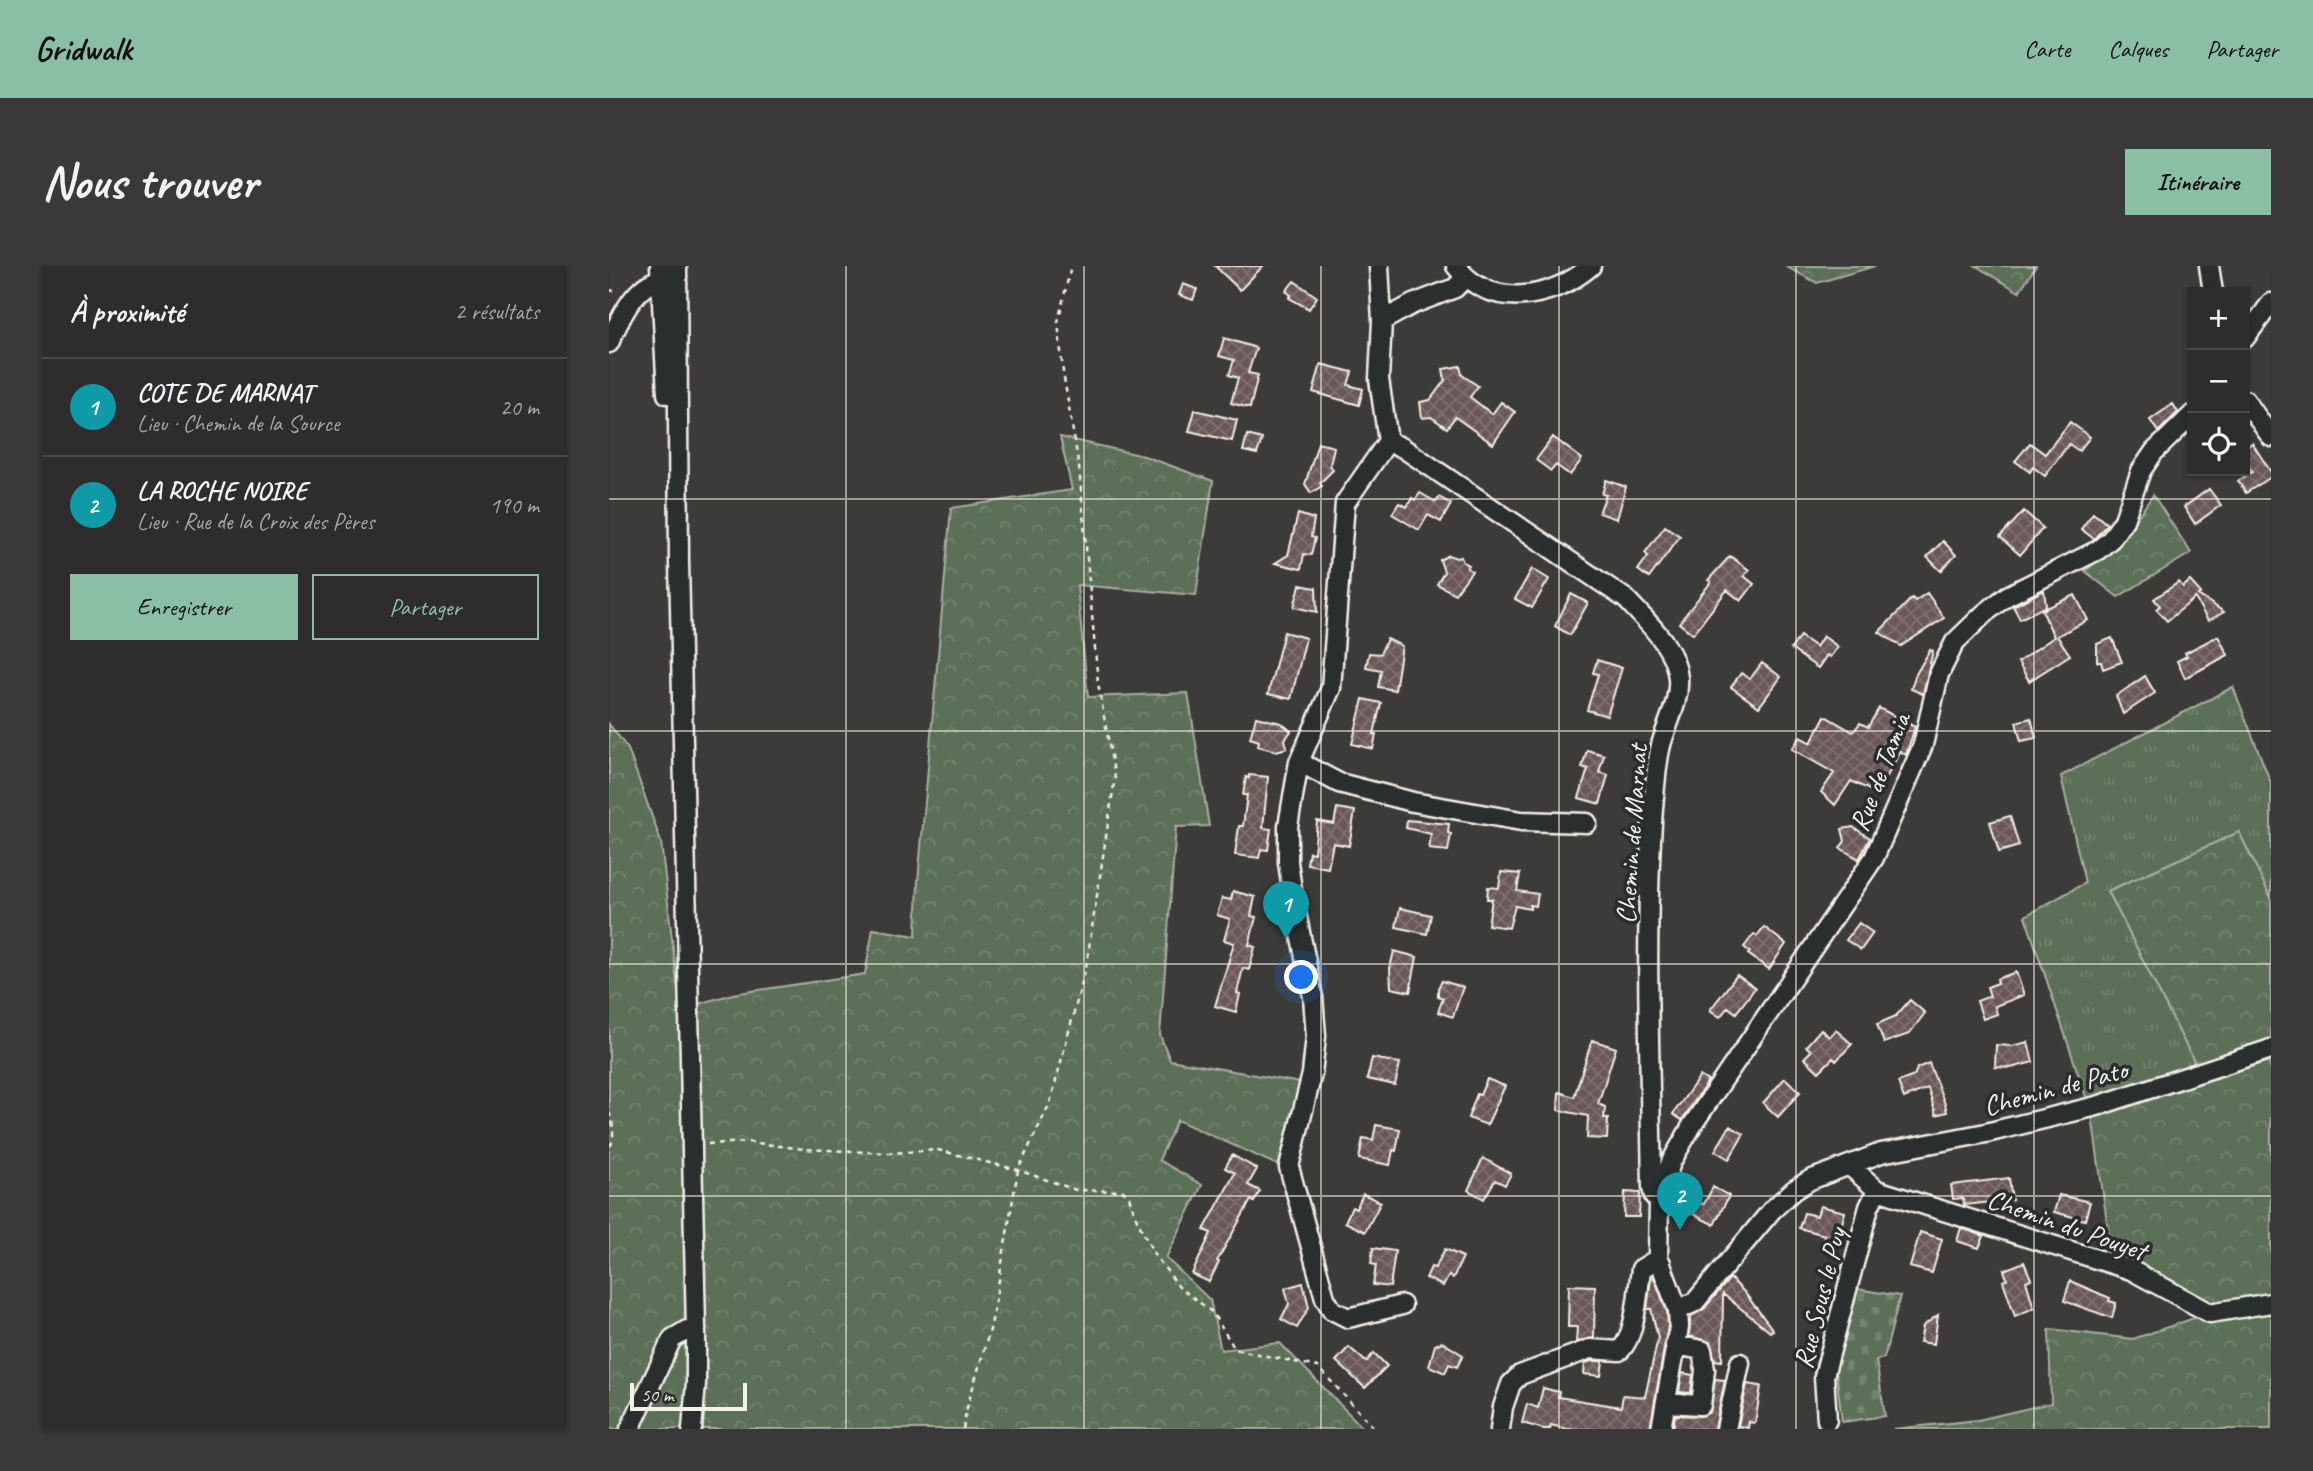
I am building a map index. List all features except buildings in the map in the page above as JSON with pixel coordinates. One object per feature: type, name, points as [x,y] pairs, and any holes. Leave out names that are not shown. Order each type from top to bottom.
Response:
[{"type":"street","points":[[1379,266],[1382,321],[1379,380],[1388,441],[1345,503],[1331,688],[1299,762],[1288,826],[1288,862],[1313,998],[1316,1036],[1313,1074],[1289,1167],[1325,1298],[1332,1310],[1348,1318],[1402,1305]]},
{"type":"street","points":[[1382,321],[1413,304],[1455,288],[1460,272],[1489,291],[1512,297],[1543,292],[1578,277],[1591,266]]},
{"type":"street","points":[[2209,266],[2212,287]]},
{"type":"street","points":[[609,344],[629,300],[668,273]]},
{"type":"street","points":[[668,273],[679,562],[696,1330],[697,1383],[692,1429]]},
{"type":"street","points":[[2250,331],[2271,303]]},
{"type":"street","points":[[2250,407],[2271,437]]},
{"type":"street","name":"Rue de Tamia","points":[[1660,1201],[1671,1162],[1693,1124],[1874,859],[1923,745],[1939,674],[1955,642],[2007,596],[2098,550],[2111,539],[2124,520],[2141,471],[2154,452],[2187,420]]},
{"type":"street","name":"Chemin de Marnat","points":[[1388,441],[1403,448],[1626,599],[1656,632],[1671,656],[1678,676],[1677,695],[1660,746],[1653,808],[1650,893],[1652,1187],[1654,1196],[1660,1201]]},
{"type":"street","points":[[1299,762],[1339,783],[1413,802],[1521,821],[1587,823]]},
{"type":"street","name":"Chemin de Pato","points":[[1678,1310],[1695,1302],[1773,1210],[1794,1190],[1810,1180],[1881,1153],[1986,1133],[2097,1106],[2271,1049]]},
{"type":"street","name":"Chemin du Pouyet","points":[[1850,1166],[1877,1190],[2131,1270],[2210,1313],[2271,1303]]},
{"type":"street","name":"Rue Sous le Puy","points":[[1827,1420],[1824,1376],[1869,1207],[1877,1190]]},
{"type":"street","points":[[1660,1201],[1658,1257],[1678,1310],[1679,1327],[1661,1429]]},
{"type":"street","points":[[1500,1429],[1503,1407],[1511,1384],[1520,1375],[1590,1349],[1623,1349],[1631,1335],[1641,1269],[1654,1261],[1661,1263]]},
{"type":"street","points":[[630,1429],[671,1339],[687,1330],[696,1330]]},
{"type":"street","points":[[1666,1403],[1701,1405],[1705,1370],[1702,1350],[1675,1345]]},
{"type":"street","points":[[1726,1429],[1739,1363]]},
{"type":"path","points":[[963,1429],[991,1326],[1018,1170],[1050,1103],[1086,967],[1115,778],[1098,683],[1079,467],[1063,372],[1058,322],[1071,266]]},
{"type":"path","points":[[609,1112],[613,1123],[613,1144],[609,1150]]},
{"type":"path","points":[[692,1144],[748,1142],[804,1149],[889,1153],[938,1150],[1018,1170],[1076,1189],[1123,1191],[1129,1197],[1154,1254],[1179,1287],[1212,1312],[1235,1349],[1318,1367],[1375,1429]]},
{"type":"green space","points":[[1785,266],[1875,266],[1817,283]]},
{"type":"green space","points":[[1976,266],[2036,266],[2019,292]]},
{"type":"green space","points":[[1060,437],[1144,456],[1213,481],[1196,595],[1077,585],[1088,697],[1188,693],[1209,826],[1176,827],[1160,1035],[1170,1060],[1301,1083],[1282,1167],[1177,1120],[1159,1160],[1202,1185],[1166,1258],[1210,1300],[1221,1350],[1280,1343],[1364,1429],[609,1429],[609,724],[628,749],[661,842],[680,1009],[733,994],[865,974],[873,929],[916,936],[918,881],[951,508],[1072,490]]},
{"type":"green space","points":[[2153,495],[2191,553],[2118,597],[2085,571],[2122,536]]},
{"type":"green space","points":[[2233,687],[2271,783],[2271,898],[2239,832],[2108,891],[2196,1065],[2087,1100],[2025,916],[2085,883],[2061,776]]},
{"type":"green space","points":[[2239,832],[2271,898],[2271,1038],[2196,1065],[2108,891]]},
{"type":"green space","points":[[2268,1059],[2271,1071],[2271,1429],[1893,1429],[1978,1420],[2051,1403],[2049,1329],[2133,1339],[2209,1313],[2111,1251],[2092,1116]]},
{"type":"green space","points":[[1851,1288],[1900,1296],[1884,1358],[1876,1360],[1885,1416],[1842,1422],[1835,1363]]},
{"type":"place","name":"COTE DE MARNAT","points":[[1286,939]]},
{"type":"place","name":"LA ROCHE NOIRE","points":[[1680,1230]]}]
